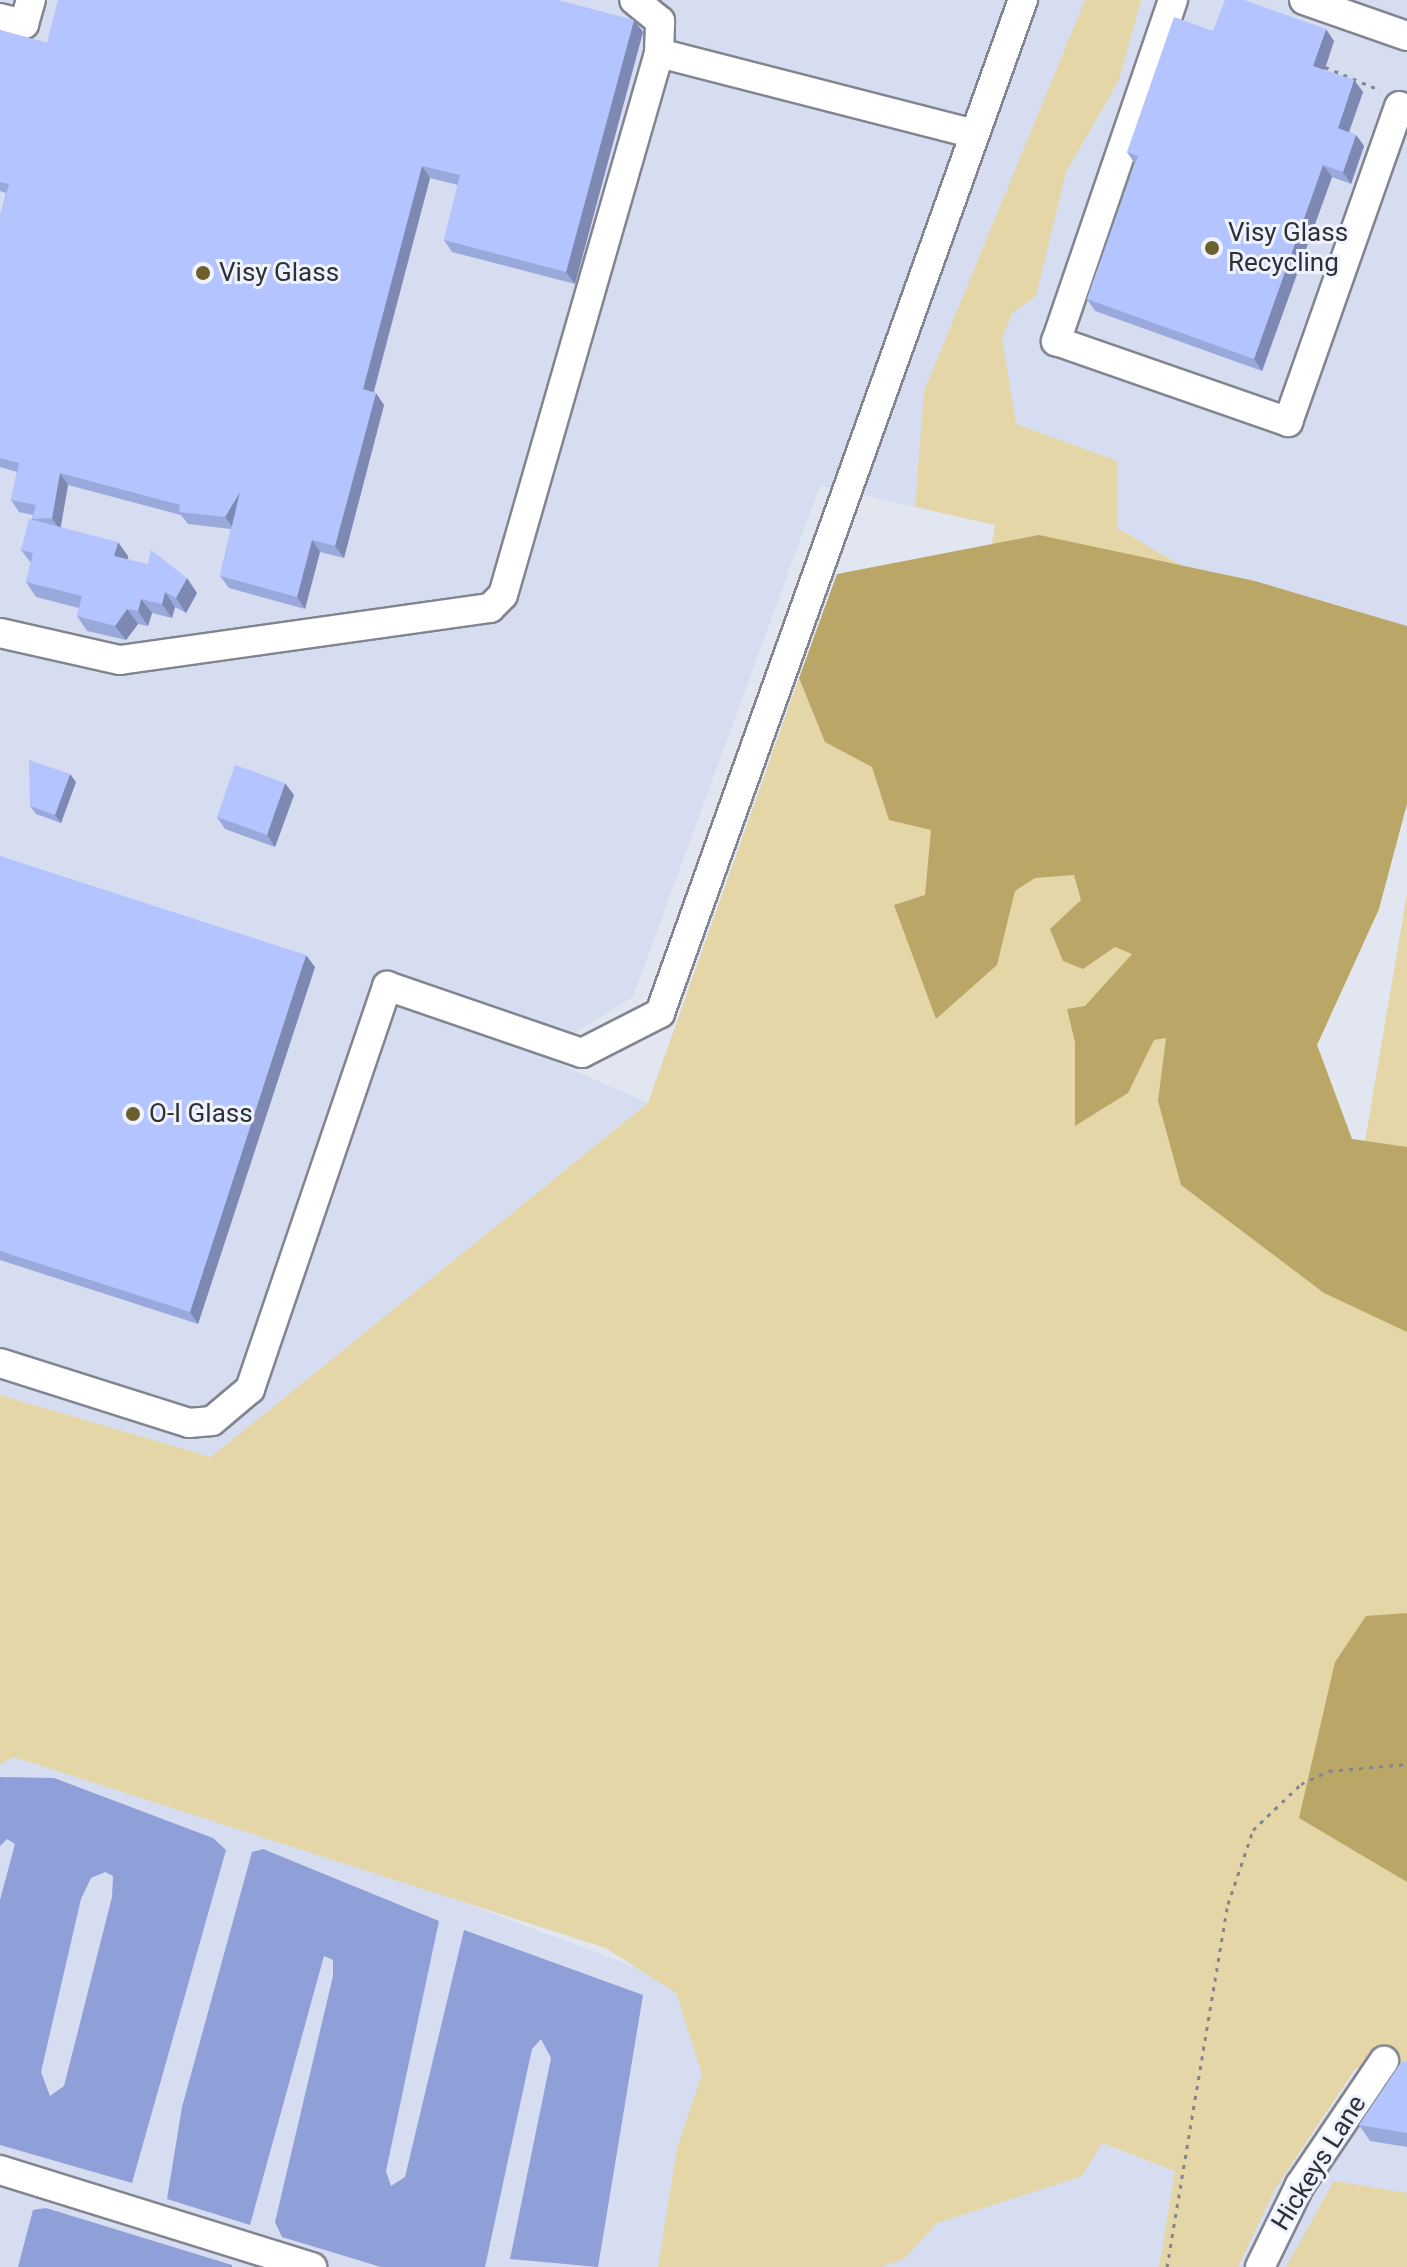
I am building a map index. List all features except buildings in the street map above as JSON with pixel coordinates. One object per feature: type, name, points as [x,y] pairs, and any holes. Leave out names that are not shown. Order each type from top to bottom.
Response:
[{"type":"street","points":[[0,18],[24,24],[31,0]]},
{"type":"street","points":[[0,633],[120,660],[490,608],[503,595],[659,53],[660,21],[634,0]]},
{"type":"street","points":[[0,1363],[189,1423],[212,1421],[257,1378],[387,986],[567,1048],[589,1050],[660,1013],[1023,0]]},
{"type":"street","points":[[1173,0],[1056,341],[1288,422],[1399,106]]},
{"type":"street","points":[[1304,0],[1407,36]]},
{"type":"street","points":[[659,53],[974,134]]},
{"type":"street","name":"Hickeys Lane","points":[[1260,2267],[1300,2185],[1384,2061]]},
{"type":"street","points":[[0,2170],[312,2267]]},
{"type":"path","points":[[1325,67],[1375,85],[1399,106]]},
{"type":"path","points":[[1167,2267],[1228,1904],[1253,1830],[1301,1784],[1329,1771],[1407,1764]]},
{"type":"shaded area","points":[[0,0],[1407,0],[1407,626],[1255,581],[820,486],[633,997],[569,1036],[559,1064],[648,1103],[211,1457],[0,1395]]},
{"type":"shaded area","points":[[1085,0],[1141,0],[1119,80],[1066,172],[1036,296],[1012,313],[1002,338],[1016,424],[1117,461],[1117,528],[1220,588],[1379,909],[1317,1045],[1352,1139],[1365,1141],[1407,894],[1407,2076],[1356,2068],[1275,2189],[1238,2267],[1159,2267],[1175,2171],[1102,2143],[1082,2176],[937,2223],[904,2259],[881,2267],[658,2267],[677,2148],[702,2074],[676,1993],[606,1948],[14,1757],[0,1764],[0,1395],[211,1457],[648,1103],[799,678],[825,741],[987,570],[995,525],[915,507],[924,391]]},
{"type":"shaded area","points":[[1039,535],[1255,581],[1407,626],[1407,804],[1379,909],[1317,1045],[1352,1139],[1407,1147],[1407,1332],[1324,1293],[1181,1185],[1158,1101],[1166,1038],[1154,1040],[1128,1093],[1075,1126],[1075,1042],[1067,1009],[1085,1006],[1132,954],[1115,947],[1083,969],[1063,961],[1050,929],[1081,900],[1074,875],[1035,878],[1015,891],[997,965],[936,1019],[894,905],[925,895],[931,830],[889,820],[872,767],[825,742],[799,678],[837,574]]},
{"type":"shaded area","points":[[1407,1613],[1407,1882],[1299,1818],[1335,1662],[1366,1616]]},
{"type":"shaded area","points":[[15,1733],[1175,2171],[1159,2267],[0,2267],[0,1741]]},
{"type":"shaded area","points":[[1407,1998],[1407,2267],[1238,2267],[1275,2189]]},
{"type":"shaded area","points":[[1334,2181],[1407,2193],[1407,2267],[1286,2267]]},
{"type":"water","points":[[0,1777],[54,1778],[213,1838],[226,1850],[132,2183],[0,2145],[0,1900],[15,1844],[7,1839],[0,1846]],"holes":[[[105,1872],[113,1876],[112,1897],[64,2086],[50,2096],[41,2072],[81,1899],[91,1878]]]},
{"type":"water","points":[[263,1849],[439,1921],[386,2171],[391,2186],[405,2177],[464,1930],[643,1995],[598,2267],[510,2259],[551,2058],[541,2039],[532,2049],[485,2267],[381,2267],[282,2237],[275,2222],[333,1976],[333,1960],[324,1956],[250,2225],[167,2199],[182,2107],[252,1852]]},
{"type":"water","points":[[46,2208],[232,2267],[18,2267],[33,2210]]},
{"type":"place","name":"Visy Glass Recycling","points":[[1212,248]]},
{"type":"place","name":"Visy Glass","points":[[203,273]]},
{"type":"place","name":"O-I Glass","points":[[133,1114]]}]
